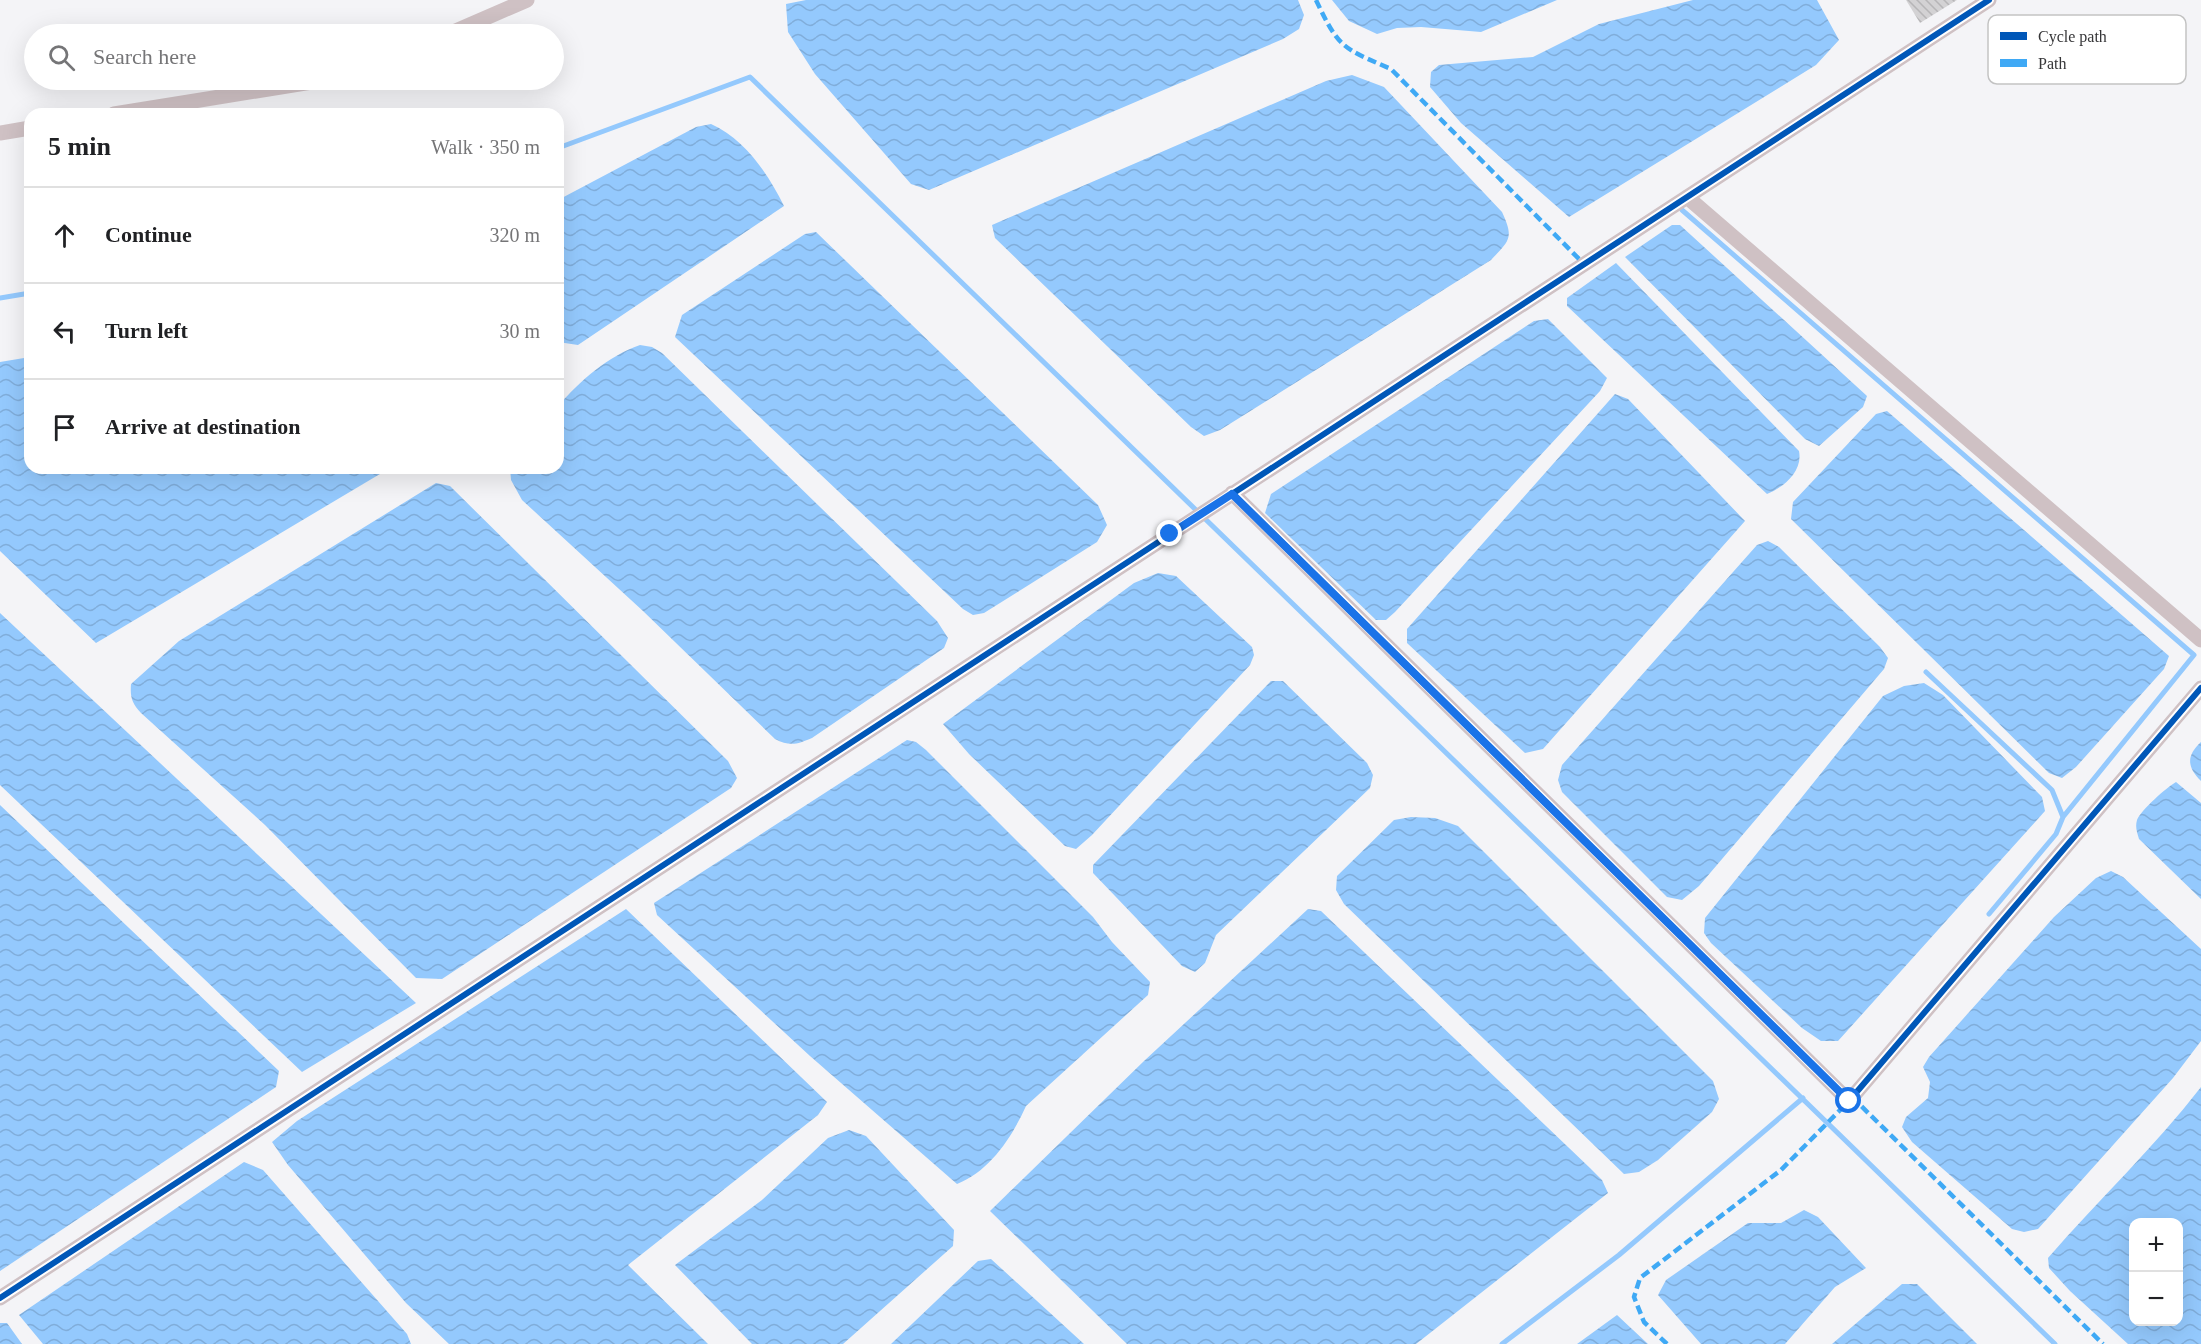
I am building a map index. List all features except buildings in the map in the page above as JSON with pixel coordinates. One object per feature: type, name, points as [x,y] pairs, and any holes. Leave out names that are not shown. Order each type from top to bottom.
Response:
[{"type":"street","points":[[471,24],[527,0]]},
{"type":"street","points":[[0,1298],[1989,0]]},
{"type":"street","points":[[151,108],[262,90]]},
{"type":"street","points":[[0,133],[24,129]]},
{"type":"street","points":[[1687,197],[2201,640]]},
{"type":"street","points":[[1232,494],[1849,1101],[2201,688]]},
{"type":"water","points":[[806,0],[1298,0],[1304,15],[1299,29],[1283,39],[929,190],[911,184],[815,74],[788,32],[786,4]]},
{"type":"water","points":[[1332,0],[1557,0],[1481,32],[1421,27],[1397,28],[1377,34],[1349,21]]},
{"type":"water","points":[[1693,0],[1817,0],[1839,40],[1816,65],[1569,217],[1461,123],[1430,87],[1431,72],[1439,65],[1533,57],[1599,24]]},
{"type":"water","points":[[1352,75],[1384,87],[1502,212],[1508,228],[1508,238],[1491,260],[1220,430],[1204,436],[1191,427],[995,238],[992,225],[1326,81]]},
{"type":"water","points":[[711,124],[745,148],[763,170],[784,206],[578,345],[564,343],[564,197],[696,127]]},
{"type":"water","points":[[1672,225],[1680,225],[1867,396],[1863,407],[1819,446],[1805,439],[1625,257]]},
{"type":"water","points":[[816,232],[1098,505],[1107,525],[1097,542],[984,613],[973,615],[963,609],[675,337],[682,315],[805,234]]},
{"type":"water","points":[[1616,263],[1799,451],[1798,465],[1786,483],[1767,494],[1567,306],[1567,298]]},
{"type":"water","points":[[1548,319],[1607,378],[1600,391],[1395,612],[1386,620],[1376,620],[1265,513],[1271,494],[1534,321]]},
{"type":"water","points":[[640,345],[652,347],[662,353],[937,621],[948,638],[944,648],[812,738],[794,744],[775,739],[643,611],[522,500],[511,480],[510,474],[564,474],[564,400],[595,370]]},
{"type":"water","points":[[24,358],[24,474],[380,474],[96,643],[0,551],[0,362]]},
{"type":"water","points":[[1615,394],[1628,399],[1745,521],[1543,749],[1525,753],[1407,643],[1407,629]]},
{"type":"water","points":[[1887,411],[2169,656],[2164,669],[2076,767],[2062,778],[2049,773],[1791,519],[1793,502],[1876,414]]},
{"type":"water","points":[[436,483],[450,486],[728,761],[737,778],[731,788],[442,979],[416,978],[265,825],[141,713],[131,697],[131,684],[179,641]]},
{"type":"water","points":[[1768,541],[1779,547],[1880,647],[1888,658],[1884,669],[1699,886],[1682,900],[1667,897],[1562,792],[1558,780],[1562,765],[1757,545]]},
{"type":"water","points":[[1158,573],[1176,576],[1252,647],[1254,655],[1250,665],[1092,835],[1076,849],[1065,846],[969,754],[943,724],[1134,583]]},
{"type":"water","points":[[0,613],[416,1003],[302,1072],[0,785]]},
{"type":"water","points":[[1271,681],[1283,681],[1367,763],[1373,775],[1370,788],[1216,935],[1205,963],[1195,972],[1182,966],[1093,873],[1093,865]]},
{"type":"water","points":[[1924,683],[1943,695],[2042,797],[2045,811],[1838,1041],[1821,1041],[1802,1028],[1711,943],[1704,933],[1705,918],[1883,696],[1904,686]]},
{"type":"water","points":[[907,740],[916,742],[926,750],[1093,917],[1112,942],[1150,982],[1148,995],[1026,1106],[1007,1141],[990,1162],[980,1171],[957,1184],[810,1056],[657,915],[654,903]]},
{"type":"water","points":[[2201,742],[2201,781],[2193,771],[2190,762],[2193,752]]},
{"type":"water","points":[[2176,782],[2201,803],[2201,899],[2139,839],[2137,832],[2136,823],[2139,816]]},
{"type":"water","points":[[0,805],[279,1071],[276,1087],[0,1271]]},
{"type":"water","points":[[1411,817],[1435,818],[1458,826],[1713,1081],[1719,1099],[1712,1112],[1658,1160],[1639,1172],[1624,1174],[1344,904],[1336,890],[1337,876],[1394,820]]},
{"type":"water","points":[[2111,871],[2123,877],[2201,949],[2201,1041],[2173,1078],[2038,1229],[2024,1232],[2012,1229],[1912,1142],[1902,1127],[1906,1117],[1928,1098],[1930,1082],[1923,1067],[1929,1057],[2054,917],[2096,878]]},
{"type":"water","points":[[626,909],[827,1102],[818,1115],[628,1265],[708,1344],[449,1344],[406,1303],[288,1165],[272,1142],[297,1121]]},
{"type":"water","points":[[1308,909],[1321,911],[1590,1168],[1602,1180],[1608,1193],[1416,1344],[1127,1344],[990,1211],[1144,1061]]},
{"type":"water","points":[[2201,1087],[2201,1344],[2128,1344],[2070,1291],[2049,1268],[2048,1258],[2145,1153]]},
{"type":"water","points":[[849,1130],[866,1136],[954,1230],[953,1246],[843,1344],[752,1344],[675,1265],[762,1200],[828,1138]]},
{"type":"water","points":[[244,1162],[263,1170],[407,1334],[411,1344],[43,1344],[19,1315]]},
{"type":"water","points":[[1804,1210],[1818,1217],[1866,1268],[1835,1287],[1785,1344],[1701,1344],[1658,1295],[1666,1280],[1748,1223],[1781,1223]]},
{"type":"water","points":[[991,1259],[1084,1344],[891,1344],[978,1261]]},
{"type":"water","points":[[1902,1284],[1917,1284],[1977,1344],[1832,1344]]},
{"type":"water","points":[[1617,1315],[1648,1344],[1577,1344]]},
{"type":"water","points":[[0,1323],[7,1323],[22,1344],[0,1344]]},
{"type":"waterway","points":[[564,146],[750,77],[2055,1344]]},
{"type":"waterway","points":[[1682,210],[2194,655],[2063,817],[2056,834],[1989,914]]},
{"type":"waterway","points":[[0,298],[24,294]]},
{"type":"waterway","points":[[1926,672],[2052,790],[2063,817]]},
{"type":"waterway","points":[[1502,1344],[1619,1255],[1803,1098]]},
{"type":"marked path","points":[[1316,0],[1337,38],[1344,45],[1391,69],[1584,264]]},
{"type":"marked path","points":[[1852,1097],[2103,1344]]},
{"type":"marked path","points":[[1667,1344],[1644,1322],[1634,1297],[1640,1278],[1781,1170],[1849,1101]]},
{"type":"cycle path","points":[[0,1298],[1989,0]]},
{"type":"cycle path","points":[[1232,493],[1849,1101],[2201,688]]},
{"type":"route","points":[[1170,534],[1232,494],[1849,1101]]}]
